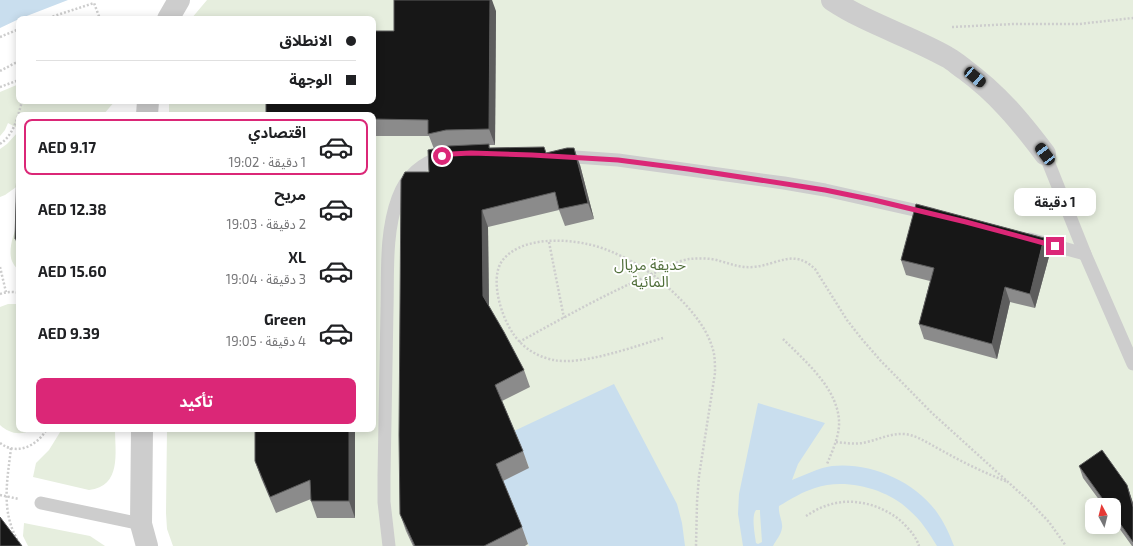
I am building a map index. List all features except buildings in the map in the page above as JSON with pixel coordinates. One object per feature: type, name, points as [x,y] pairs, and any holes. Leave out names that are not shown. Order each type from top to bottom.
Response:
[{"type":"street","points":[[170,16],[179,0]]},
{"type":"street","points":[[832,0],[883,28],[947,57],[975,77],[1001,99],[1045,154]]},
{"type":"street","points":[[142,432],[141,524],[147,546]]},
{"type":"lane","points":[[389,546],[384,502],[384,483],[388,254],[393,213],[398,197],[406,182],[418,168],[432,159],[451,154],[458,154]]},
{"type":"lane","points":[[1045,154],[1085,254],[1133,364]]},
{"type":"lane","points":[[548,156],[618,160],[784,183],[860,197],[945,217]]},
{"type":"lane","points":[[1018,236],[1085,254]]},
{"type":"lane","points":[[41,503],[141,524]]},
{"type":"path","points":[[55,16],[94,3],[99,16]]},
{"type":"path","points":[[946,28],[1014,24],[1079,24],[1133,18]]},
{"type":"path","points":[[0,38],[16,30]]},
{"type":"path","points":[[0,71],[16,63]]},
{"type":"path","points":[[0,87],[16,81]]},
{"type":"path","points":[[0,144],[8,138],[16,121]]},
{"type":"path","points":[[663,338],[626,350],[574,361],[554,360],[536,354],[519,342],[512,332],[501,308],[497,284],[497,271],[501,262],[508,254],[525,245],[538,242],[562,241],[587,244],[610,252],[652,274],[672,291],[694,316],[710,342],[715,356],[715,373],[703,448],[697,502],[696,546]]},
{"type":"path","points":[[549,242],[564,318]]},
{"type":"path","points":[[519,342],[652,274],[688,259],[718,260],[741,267],[753,267],[788,258],[799,258],[809,263],[815,269],[847,320],[880,360],[932,413],[1010,482],[1049,522],[1066,546]]},
{"type":"path","points":[[0,267],[6,292]]},
{"type":"path","points":[[0,294],[6,292],[16,292]]},
{"type":"path","points":[[783,339],[816,372],[832,396],[838,412],[839,425],[836,442],[827,464]]},
{"type":"path","points":[[0,443],[11,448],[18,449],[33,445],[45,432]]},
{"type":"path","points":[[836,442],[865,443],[889,435],[913,435],[988,473],[1010,482]]},
{"type":"path","points":[[11,448],[6,507],[12,530],[21,546]]},
{"type":"path","points":[[806,516],[822,507],[840,502],[858,502],[876,506],[893,514],[907,526],[919,546]]},
{"type":"green space","name":"حديقة مريال المائية","points":[[207,0],[1133,0],[1133,546],[173,546],[167,529],[166,513],[167,432],[376,432],[376,112],[169,112],[169,104],[376,104],[376,16],[194,16]]},
{"type":"green space","points":[[16,85],[16,104],[112,104],[106,112],[16,112],[16,127],[8,123],[0,136],[0,92]]},
{"type":"green space","points":[[16,134],[16,187],[0,197],[0,149]]},
{"type":"green space","points":[[16,230],[16,268],[11,259],[11,249]]},
{"type":"green space","points":[[8,304],[16,304],[16,432],[26,432],[24,433],[12,432],[0,425],[0,307]]},
{"type":"green space","points":[[60,432],[115,432],[115,458],[112,475],[107,482],[100,487],[89,490],[33,477],[36,463],[49,450]]},
{"type":"green space","points":[[24,523],[90,536],[105,546],[28,546],[23,536]]},
{"type":"water","points":[[0,0],[68,0],[27,16],[16,16],[16,20],[0,28]]},
{"type":"water","points":[[614,384],[677,504],[682,523],[685,546],[529,546],[502,481],[529,467],[514,431]]},
{"type":"water","points":[[758,403],[825,423],[798,464],[792,480],[832,466],[861,467],[889,475],[915,490],[926,500],[941,519],[954,546],[937,546],[917,518],[900,502],[889,496],[864,487],[839,484],[815,488],[779,506],[782,528],[780,535],[773,546],[743,546],[738,514],[739,494]],"holes":[[[756,510],[760,510],[762,542],[758,544],[756,543],[754,517]]]},
{"type":"route","points":[[442,156],[471,153],[520,154],[618,160],[784,183],[825,190],[923,211],[1055,246]]}]
